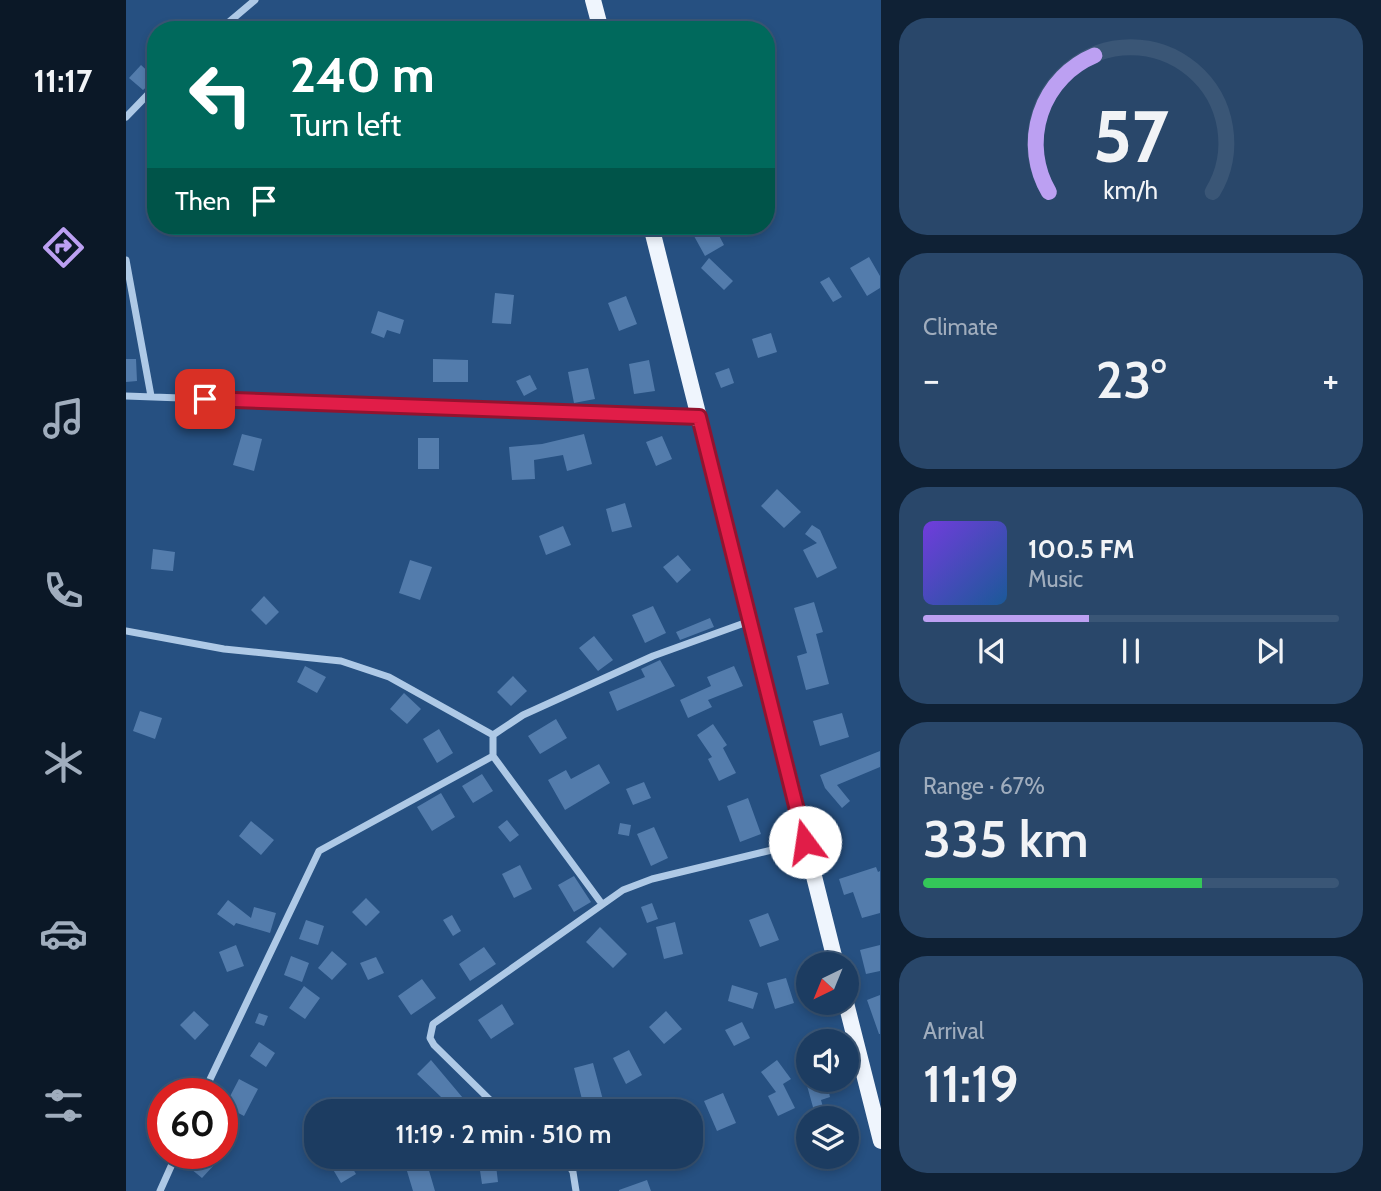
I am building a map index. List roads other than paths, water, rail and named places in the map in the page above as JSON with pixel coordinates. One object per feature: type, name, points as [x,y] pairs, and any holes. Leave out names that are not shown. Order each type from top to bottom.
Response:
[{"type":"main road","points":[[593,0],[599,21]]},
{"type":"main road","points":[[653,235],[833,952]]},
{"type":"main road","points":[[849,1015],[880,1141]]},
{"type":"street","points":[[231,21],[255,0]]},
{"type":"street","points":[[126,117],[147,95]]},
{"type":"street","points":[[126,260],[151,396]]},
{"type":"street","points":[[126,396],[699,417]]},
{"type":"street","points":[[493,735],[523,715],[653,656],[750,620]]},
{"type":"street","points":[[126,631],[224,649],[341,661],[389,677],[493,735]]},
{"type":"street","points":[[493,735],[493,756],[602,904]]},
{"type":"street","points":[[211,1078],[319,851],[493,756]]},
{"type":"street","points":[[489,1099],[434,1045],[430,1030],[433,1024],[623,890],[652,879],[805,842]]},
{"type":"street","points":[[160,1191],[170,1169]]},
{"type":"street","points":[[571,1169],[576,1191]]}]
